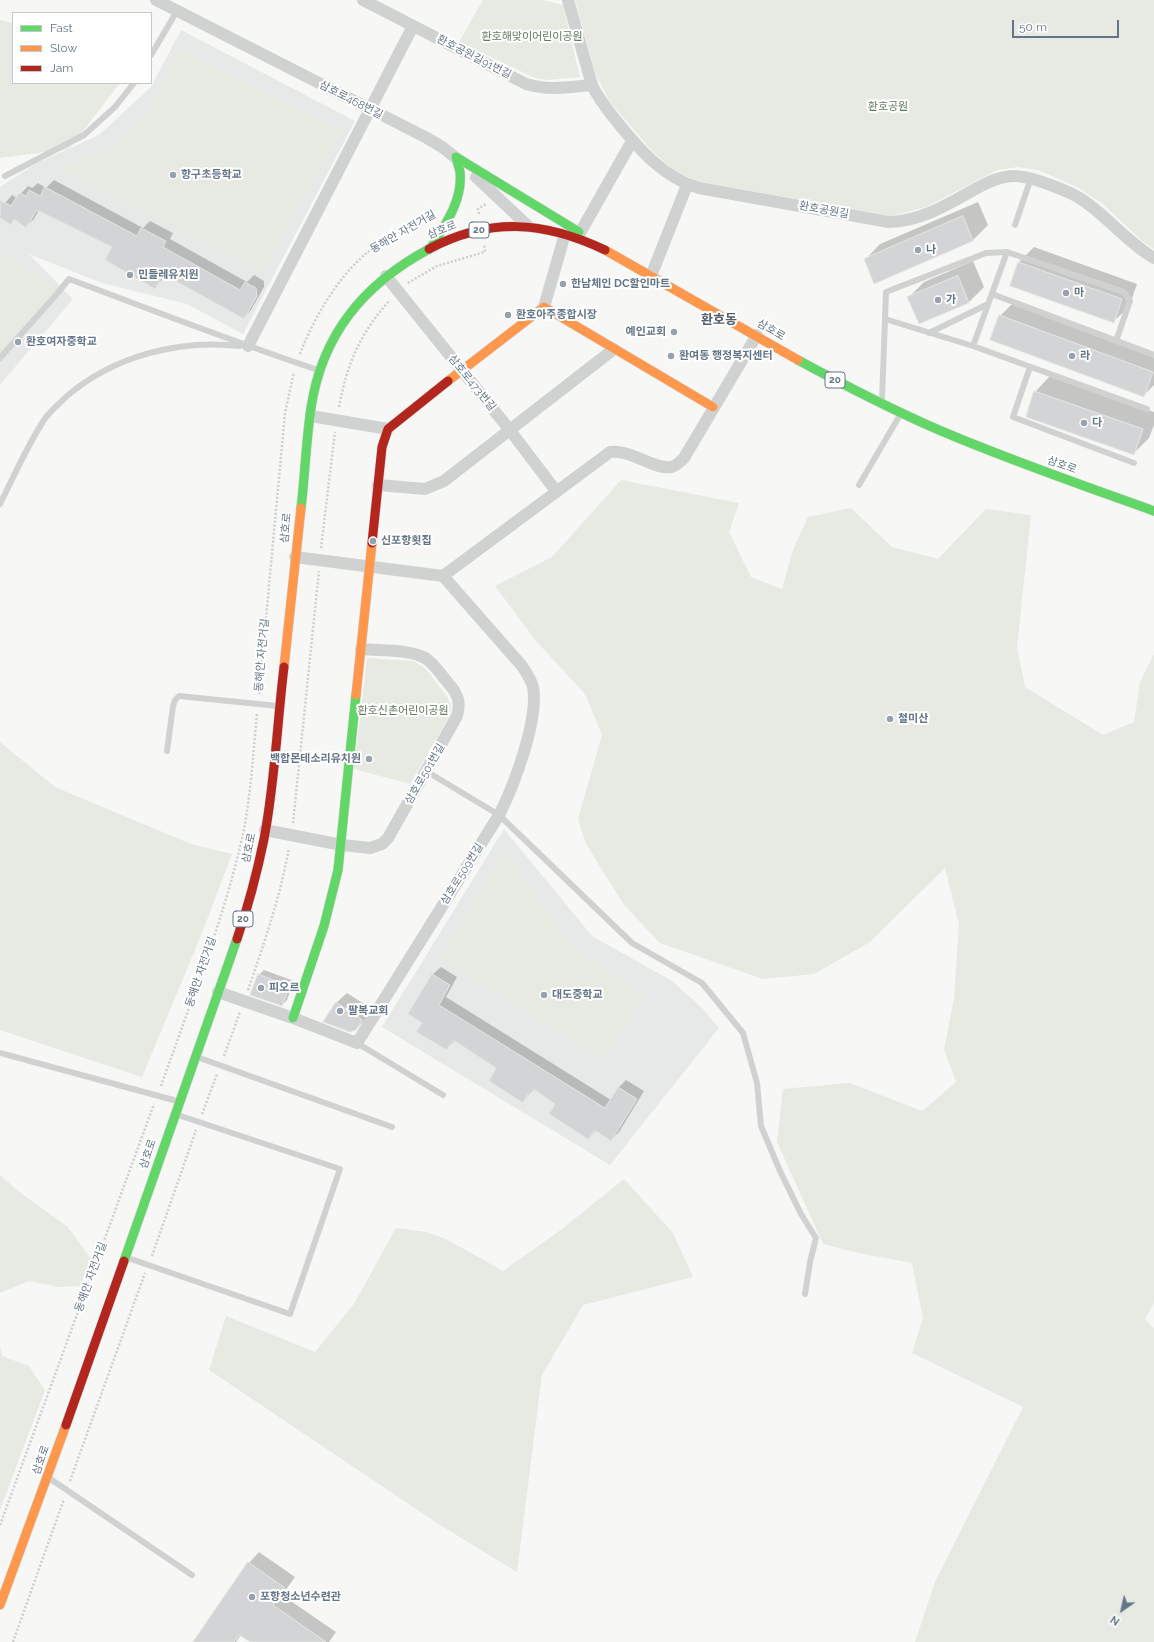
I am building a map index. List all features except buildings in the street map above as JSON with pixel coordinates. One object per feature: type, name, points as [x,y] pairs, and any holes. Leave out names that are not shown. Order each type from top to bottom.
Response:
[{"type":"main road","points":[[456,157],[651,276]]},
{"type":"main road","points":[[432,246],[456,203],[460,189],[460,174],[456,157]]},
{"type":"main road","name":"삼호로","points":[[0,1605],[48,1477],[126,1257],[249,900],[265,830],[272,784],[279,706],[311,416],[320,370],[326,352],[342,322],[365,294],[386,276],[414,256],[432,246],[453,238],[487,228],[505,225],[528,226],[565,234],[614,255],[818,370],[901,413],[950,436],[1154,511]]},
{"type":"main road","points":[[293,1018],[326,920],[338,870],[342,845],[382,447],[388,429],[544,307],[713,408]]},
{"type":"street","name":"삼호로468번길","points":[[156,0],[427,138],[456,157],[528,226]]},
{"type":"street","name":"환호공원길91번길","points":[[363,0],[526,84],[540,88],[553,89],[592,85]]},
{"type":"street","name":"환호공원길","points":[[568,0],[592,85],[597,96],[632,141],[661,168],[687,185],[882,220],[900,221],[925,215],[998,178],[1017,175],[1031,178],[1079,197],[1135,245],[1154,258]]},
{"type":"street","points":[[248,346],[414,26]]},
{"type":"street","points":[[580,233],[632,141]]},
{"type":"street","points":[[651,276],[687,185]]},
{"type":"street","points":[[544,307],[565,234]]},
{"type":"street","name":"삼호로473번길","points":[[386,276],[509,429],[556,492]]},
{"type":"street","points":[[295,558],[443,576],[610,452],[618,451],[627,453],[661,466],[670,467],[677,464],[684,458],[757,335]]},
{"type":"street","points":[[378,485],[425,489],[444,481],[509,429],[614,349]]},
{"type":"street","points":[[311,416],[388,429]]},
{"type":"street","name":"삼호로509번길","points":[[357,1043],[499,814],[514,782],[529,731],[533,711],[533,686],[529,676],[522,666],[443,576]]},
{"type":"street","name":"삼호로501번길","points":[[265,830],[342,845],[370,848],[382,844],[388,838],[457,716],[460,707],[454,689],[432,664],[422,656],[408,653],[361,649]]},
{"type":"street","points":[[218,992],[293,1018],[357,1043]]},
{"type":"lane","points":[[152,53],[177,11]]},
{"type":"lane","points":[[5,176],[84,136],[115,107],[133,84]]},
{"type":"lane","points":[[1016,225],[1031,178]]},
{"type":"lane","points":[[973,346],[1007,252]]},
{"type":"lane","points":[[882,404],[886,292],[986,253],[1007,252],[1124,292],[1130,301],[1116,341]]},
{"type":"lane","points":[[0,358],[69,279],[215,332],[248,346],[320,370]]},
{"type":"lane","points":[[992,294],[1154,355]]},
{"type":"lane","points":[[929,333],[988,304]]},
{"type":"lane","points":[[885,319],[973,346],[1147,409]]},
{"type":"lane","points":[[0,504],[44,419],[69,395],[96,375],[132,358],[182,347],[225,344],[248,346]]},
{"type":"lane","points":[[1030,367],[1013,417],[1134,463]]},
{"type":"lane","points":[[859,485],[901,413]]},
{"type":"lane","points":[[167,751],[173,706],[175,700],[179,696],[279,706]]},
{"type":"lane","points":[[426,771],[499,814],[632,943],[702,983],[743,1033],[757,1083],[762,1126],[780,1171],[801,1214],[816,1238],[810,1262],[805,1294]]},
{"type":"lane","points":[[357,1043],[443,1095]]},
{"type":"lane","points":[[0,1053],[179,1102]]},
{"type":"lane","points":[[195,1056],[392,1127]]},
{"type":"lane","points":[[126,1257],[290,1314],[340,1169],[175,1114]]},
{"type":"lane","points":[[48,1477],[192,1575]]},
{"type":"path","name":"동해안 자전거길","points":[[0,1525],[157,1096],[219,920],[234,870],[243,833],[248,801],[285,413],[290,384],[306,340],[318,317],[350,270],[368,252],[387,239],[435,214]]},
{"type":"shaded area","name":"항구초등학교","points":[[181,30],[355,121],[243,334],[187,304],[102,283],[29,254],[73,299],[0,385],[0,187],[37,163],[99,135],[151,87]]},
{"type":"shaded area","name":"대도중학교","points":[[504,829],[592,936],[672,981],[702,1008],[719,1028],[610,1165],[382,1027]]},
{"type":"green space","name":"환호해맞이어린이공원","points":[[483,0],[542,0],[563,5],[580,77],[548,80],[535,78],[459,42]]},
{"type":"green space","name":"환호공원","points":[[575,0],[1154,0],[1154,249],[1141,240],[1103,204],[1077,187],[1038,170],[1018,167],[997,170],[926,207],[892,216],[696,181],[674,170],[654,153],[610,102],[596,75]]},
{"type":"green space","points":[[0,20],[12,23],[12,84],[119,84],[69,149],[0,158]]},
{"type":"green space","points":[[178,50],[342,131],[263,271],[60,170],[115,146],[154,103]]},
{"type":"green space","points":[[0,251],[57,288],[0,355]]},
{"type":"green space","points":[[621,480],[739,503],[729,532],[751,577],[782,589],[793,550],[808,517],[851,508],[892,547],[938,559],[986,509],[1031,515],[1017,647],[1025,687],[1103,735],[1134,722],[1140,682],[1154,654],[1154,1303],[1145,1319],[1154,1328],[1154,1642],[915,1642],[935,1582],[1023,1407],[912,1353],[923,1318],[912,1263],[854,1252],[823,1244],[777,1142],[783,1089],[850,1083],[922,1111],[956,1082],[944,1050],[954,998],[959,924],[945,868],[870,942],[814,974],[763,979],[660,943],[624,905],[586,844],[578,819],[602,735],[585,694],[536,641],[495,586],[552,557]]},
{"type":"green space","name":"환호신촌어린이공원","points":[[367,658],[413,661],[425,668],[447,696],[451,706],[450,715],[410,784],[354,769]]},
{"type":"green space","points":[[0,742],[55,787],[191,844],[232,854],[202,933],[142,1077],[0,1030]]},
{"type":"green space","points":[[504,849],[573,947],[645,994],[604,1059],[440,959]]},
{"type":"green space","points":[[0,1175],[18,1191],[68,1227],[91,1259],[80,1286],[59,1287],[29,1281],[0,1293]]},
{"type":"green space","points":[[624,1179],[673,1233],[693,1277],[583,1305],[542,1375],[517,1572],[440,1525],[209,1370],[226,1316],[315,1352],[354,1304],[396,1228],[426,1232],[446,1239],[503,1271],[562,1229]]},
{"type":"green space","points":[[0,1347],[2,1356],[29,1366],[45,1390],[0,1510]]},
{"type":"traffic: fast","points":[[456,157],[579,232]]},
{"type":"traffic: fast","points":[[432,246],[443,229],[459,192],[460,172],[456,157]]},
{"type":"traffic: fast","points":[[301,508],[311,408],[317,381],[325,357],[336,334],[366,295],[385,278],[429,249]]},
{"type":"traffic: fast","points":[[798,360],[903,414],[939,430],[1019,462],[1154,511]]},
{"type":"traffic: fast","points":[[293,1018],[324,926],[338,870],[356,695]]},
{"type":"traffic: fast","points":[[124,1261],[237,939]]},
{"type":"traffic: slow","points":[[605,250],[798,360]]},
{"type":"traffic: slow","points":[[448,381],[544,307],[713,407]]},
{"type":"traffic: slow","points":[[284,667],[301,508]]},
{"type":"traffic: slow","points":[[356,695],[372,543]]},
{"type":"traffic: slow","points":[[0,1605],[66,1425]]},
{"type":"traffic: jam","points":[[429,249],[452,239],[474,232],[495,228],[517,227],[560,233],[582,240],[605,250]]},
{"type":"traffic: jam","points":[[372,543],[382,447],[388,429],[448,381]]},
{"type":"traffic: jam","points":[[237,939],[255,877],[268,818],[284,667]]},
{"type":"traffic: jam","points":[[66,1425],[124,1261]]},
{"type":"place","name":"항구초등학교","points":[[173,175]]},
{"type":"place","name":"나","points":[[918,250]]},
{"type":"place","name":"민들레유치원","points":[[130,275]]},
{"type":"place","name":"한남체인 DC할인마트","points":[[563,284]]},
{"type":"place","name":"마","points":[[1066,293]]},
{"type":"place","name":"가","points":[[938,300]]},
{"type":"place","name":"환호아주종합시장","points":[[508,315]]},
{"type":"place","name":"예인교회","points":[[674,332]]},
{"type":"place","name":"환호여자중학교","points":[[18,342]]},
{"type":"place","name":"환여동 행정복지센터","points":[[671,356]]},
{"type":"place","name":"라","points":[[1072,356]]},
{"type":"place","name":"다","points":[[1084,423]]},
{"type":"place","name":"신포항횟집","points":[[373,541]]},
{"type":"place","name":"철미산","points":[[890,719]]},
{"type":"place","name":"백합몬테소리유치원","points":[[369,759]]},
{"type":"place","name":"피오르","points":[[261,988]]},
{"type":"place","name":"대도중학교","points":[[544,995]]},
{"type":"place","name":"팔복교회","points":[[340,1011]]},
{"type":"place","name":"포항청소년수련관","points":[[252,1597]]},
{"type":"district","name":"환호동","points":[[719,320]]}]
